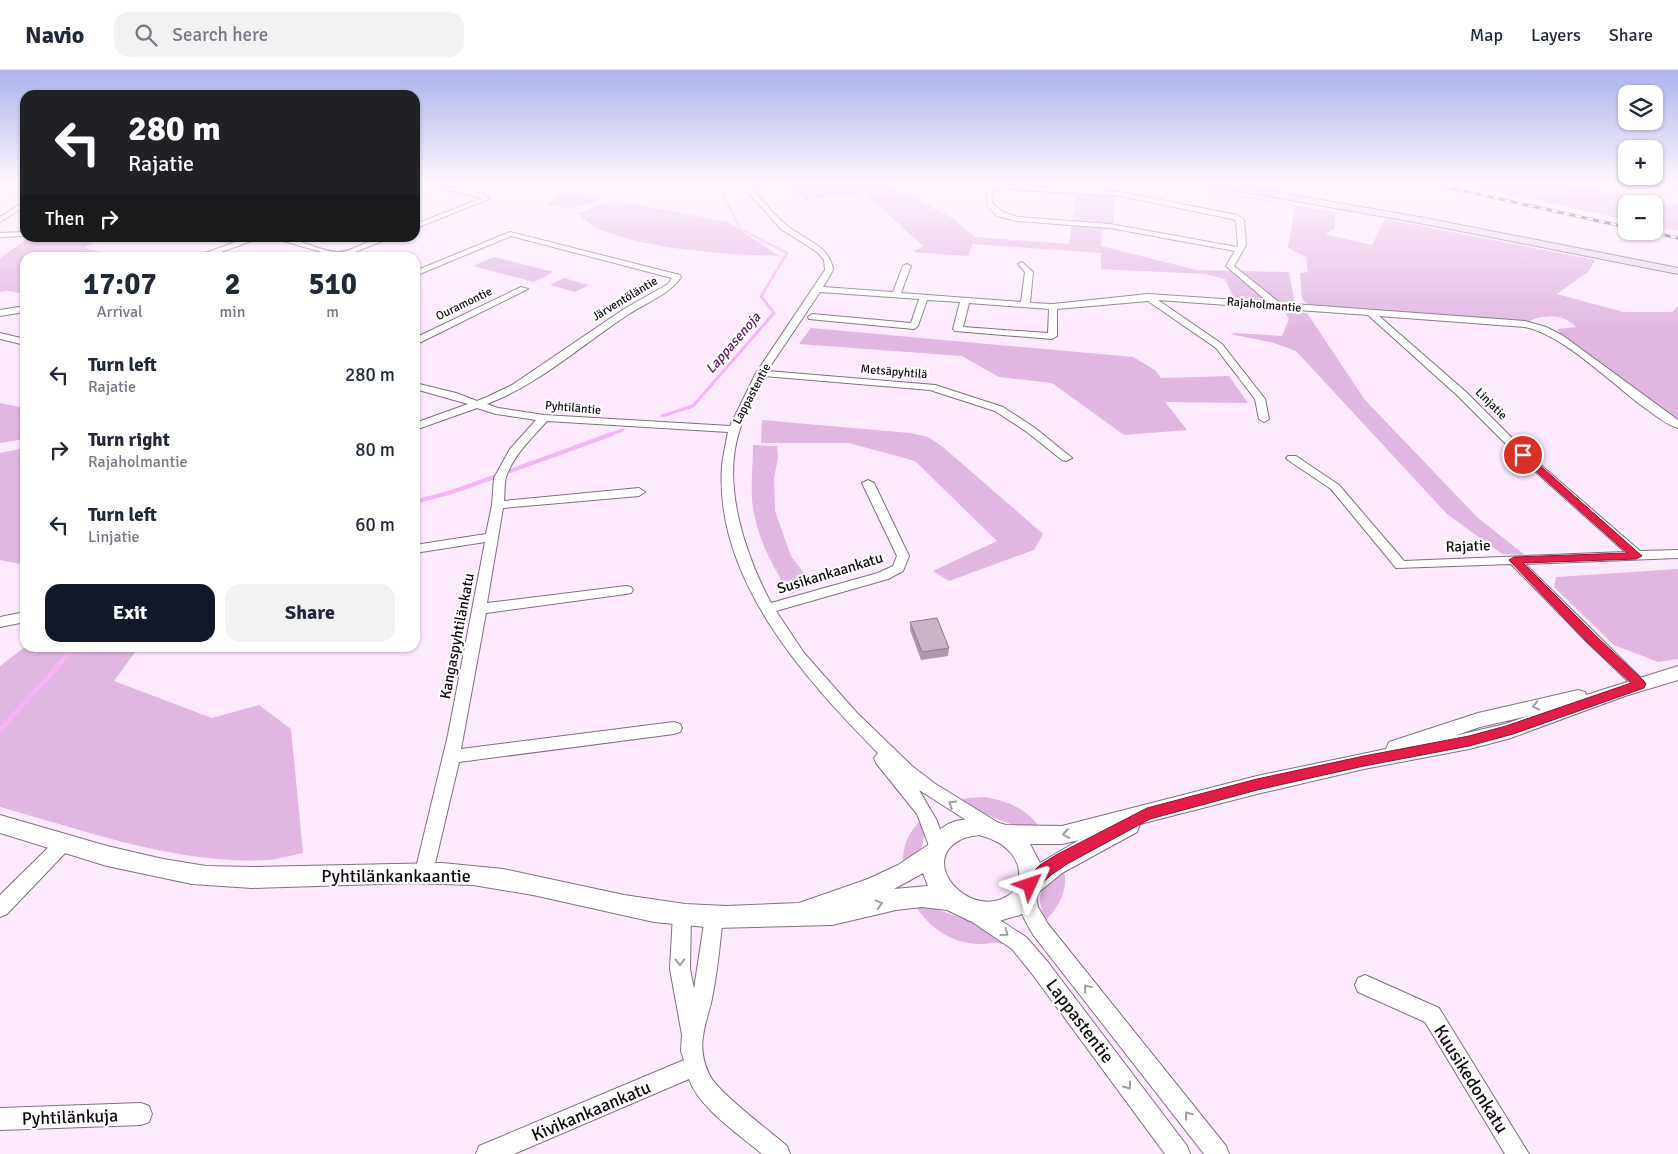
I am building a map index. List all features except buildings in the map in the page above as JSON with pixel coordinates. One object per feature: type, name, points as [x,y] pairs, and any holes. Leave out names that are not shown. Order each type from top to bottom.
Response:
[{"type":"main road","points":[[1486,233],[1678,271]]},
{"type":"street","name":"Lappastentie","points":[[795,233],[820,250],[828,260],[830,270],[761,373],[734,429],[728,466],[729,500],[735,530],[745,560],[776,626],[799,657],[852,717],[906,771],[928,788],[1000,832]]},
{"type":"street","points":[[1149,233],[1240,250]]},
{"type":"street","points":[[1241,233],[1240,250],[1230,266],[1278,306]]},
{"type":"street","points":[[0,235],[20,234]]},
{"type":"street","name":"Järventöläntie","points":[[420,272],[510,234],[668,273],[677,277],[671,286],[627,311],[516,387],[477,405]]},
{"type":"street","points":[[212,252],[241,242]]},
{"type":"street","points":[[290,242],[323,252]]},
{"type":"street","points":[[347,252],[375,242]]},
{"type":"street","points":[[1022,264],[1030,272],[1024,305]]},
{"type":"street","points":[[896,295],[907,266]]},
{"type":"street","name":"Ouramontie","points":[[420,340],[524,289]]},
{"type":"street","name":"Rajaholmantie","points":[[818,289],[1053,307],[1148,297],[1501,322],[1542,328],[1560,338],[1648,405],[1678,425]]},
{"type":"street","points":[[812,316],[914,326],[924,297]]},
{"type":"street","points":[[1148,297],[1219,346],[1260,399],[1264,419]]},
{"type":"street","points":[[965,301],[958,329],[1052,336],[1053,307]]},
{"type":"street","points":[[0,313],[20,310]]},
{"type":"street","name":"Linjatie","points":[[1371,313],[1462,394],[1523,455],[1636,556]]},
{"type":"street","points":[[0,336],[20,341]]},
{"type":"street","name":"Metsäpyhtilä","points":[[761,373],[931,387],[1000,409],[1031,430],[1066,458]]},
{"type":"street","name":"Pyhtiläntie","points":[[420,387],[452,395],[496,411],[544,418],[707,429],[734,429]]},
{"type":"street","points":[[420,425],[477,405]]},
{"type":"street","name":"Kangaspyhtilänkatu","points":[[424,872],[438,822],[451,756],[498,505],[500,478],[514,451],[544,418]]},
{"type":"street","name":"Rajatie","points":[[1292,458],[1335,487],[1401,564],[1514,560]]},
{"type":"street","name":"Susikankaankatu","points":[[767,609],[883,576],[898,568],[903,556],[868,483]]},
{"type":"street","points":[[498,505],[639,492]]},
{"type":"street","points":[[420,547],[492,537]]},
{"type":"street","points":[[1514,560],[1678,554]]},
{"type":"street","points":[[1514,560],[1592,639],[1640,684]]},
{"type":"street","points":[[478,609],[626,590]]},
{"type":"street","points":[[0,622],[20,618]]},
{"type":"street","points":[[1147,814],[1062,859],[1046,870],[1028,888],[1020,901],[1004,910],[984,912],[958,903],[941,889],[935,876],[933,864],[936,849],[946,836],[965,827],[979,826],[1000,832],[1062,835],[1083,831],[1113,821],[1257,785],[1364,761],[1423,751],[1508,731],[1618,691],[1678,673]]},
{"type":"street","name":"Lappastentie","points":[[852,717],[877,753],[920,804],[934,832],[936,849]]},
{"type":"street","points":[[451,756],[674,728]]},
{"type":"street","name":"Pyhtilänkankaantie","points":[[0,824],[63,844],[186,874],[276,877],[424,872],[490,876],[610,902],[682,914],[714,917],[796,913],[832,914],[918,896],[958,903]]},
{"type":"street","points":[[1000,832],[1019,844],[1028,857],[1031,871],[1028,888]]},
{"type":"street","points":[[0,908],[63,844]]},
{"type":"street","name":"Pyhtilänkankaantie","points":[[796,913],[891,881],[920,865],[936,849]]},
{"type":"street","name":"Lappastentie","points":[[1028,888],[1026,901],[1029,911],[1046,937],[1218,1154]]},
{"type":"street","name":"Lappastentie","points":[[958,903],[991,923],[1024,950],[1082,1023],[1179,1154]]},
{"type":"street","points":[[682,914],[680,970],[692,1035],[695,1066],[700,1081],[708,1092],[779,1154]]},
{"type":"street","points":[[692,1035],[703,994],[714,917]]},
{"type":"street","name":"Kuusikedonkatu","points":[[1365,985],[1432,1016],[1518,1154]]},
{"type":"street","name":"Kivikankaankatu","points":[[487,1154],[695,1066]]},
{"type":"street","name":"Pyhtilänkuja","points":[[0,1119],[141,1114]]},
{"type":"shaded area","points":[[609,233],[744,233],[779,256],[735,254],[660,246]]},
{"type":"shaded area","points":[[908,233],[970,233],[975,237],[1069,244],[1070,233],[1102,233],[1101,246],[1197,270],[1289,272],[1295,305],[1235,301],[1225,279],[1205,274],[1101,269],[1101,253],[973,244],[968,256],[913,252],[923,246]]},
{"type":"shaded area","points":[[1291,233],[1328,233],[1325,234],[1372,245],[1378,233],[1455,233],[1595,260],[1589,271],[1557,294],[1623,312],[1672,312],[1678,306],[1678,419],[1562,335],[1557,329],[1576,327],[1565,319],[1546,316],[1527,322],[1310,307],[1302,299],[1300,273],[1308,272],[1306,257],[1288,248]]},
{"type":"shaded area","points":[[23,242],[93,242],[85,248],[101,252],[20,252],[20,293],[0,292],[0,258]]},
{"type":"shaded area","points":[[494,257],[554,272],[534,282],[473,266]]},
{"type":"shaded area","points":[[564,278],[589,285],[575,292],[550,285]]},
{"type":"shaded area","points":[[1285,312],[1307,313],[1365,400],[1478,518],[1525,555],[1502,554],[1447,514],[1296,351],[1274,343],[1230,334],[1282,336],[1289,319]]},
{"type":"shaded area","points":[[811,328],[1133,357],[1155,370],[1161,378],[1229,376],[1248,403],[1165,402],[1187,430],[1124,435],[1052,383],[999,377],[962,356],[799,344]]},
{"type":"shaded area","points":[[0,403],[20,407],[20,440],[0,443]]},
{"type":"shaded area","points":[[762,420],[910,433],[928,437],[943,447],[1043,534],[1034,550],[949,581],[933,571],[997,541],[915,461],[849,443],[761,443]]},
{"type":"shaded area","points":[[753,445],[777,446],[778,458],[774,478],[775,511],[791,556],[813,585],[790,594],[767,553],[755,520],[752,493]]},
{"type":"shaded area","points":[[20,449],[20,564],[0,560],[0,453]]},
{"type":"shaded area","points":[[1678,569],[1678,659],[1658,662],[1614,645],[1554,587],[1556,577]]},
{"type":"shaded area","points":[[20,651],[135,652],[114,681],[212,718],[259,705],[291,729],[303,853],[269,860],[235,860],[166,852],[99,836],[0,807],[0,666]]},
{"type":"shaded area","points":[[984,797],[1017,807],[1031,817],[1042,831],[1011,824],[959,801],[967,798]]},
{"type":"shaded area","points":[[921,820],[924,834],[922,846],[910,861],[903,865],[907,840]]},
{"type":"shaded area","points":[[1063,869],[1065,883],[1062,896],[1046,920],[1040,903],[1042,890]]},
{"type":"shaded area","points":[[924,905],[976,923],[1006,943],[978,944],[951,938],[928,922],[916,907]]},
{"type":"waterway","name":"Lappasenoja","points":[[747,233],[787,253],[763,293]]},
{"type":"waterway","name":"Lappasenoja","points":[[662,416],[693,406],[774,313],[761,296],[764,292]]},
{"type":"waterway","name":"Lappasenoja","points":[[608,435],[623,430]]},
{"type":"waterway","name":"Lappasenoja","points":[[510,471],[612,434]]},
{"type":"waterway","name":"Lappasenoja","points":[[420,501],[452,492],[494,477]]},
{"type":"waterway","name":"Lappasenoja","points":[[0,730],[70,652]]},
{"type":"railway","points":[[1663,235],[1678,238]]},
{"type":"route","points":[[1030,885],[1046,870],[1062,859],[1147,814],[1257,785],[1322,772],[1364,761],[1423,751],[1508,731],[1640,684],[1592,639],[1514,560],[1636,556],[1523,455]]}]
